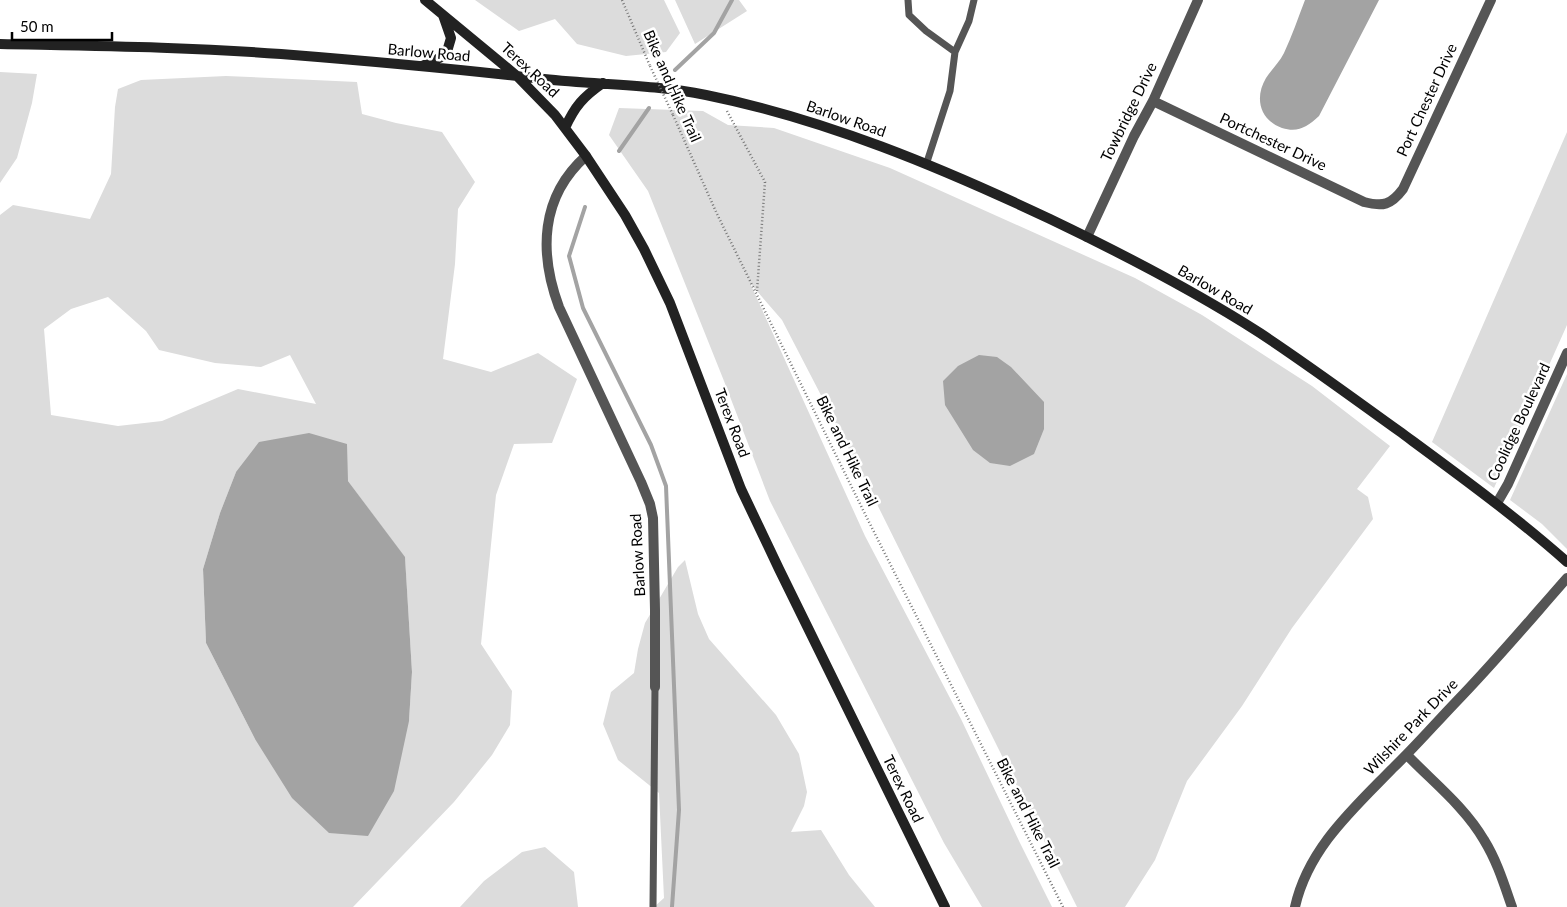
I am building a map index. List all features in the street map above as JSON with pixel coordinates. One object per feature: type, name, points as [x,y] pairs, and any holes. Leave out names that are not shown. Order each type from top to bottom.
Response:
[{"type":"street","name":"Terex Road","points":[[425,0],[517,76],[555,114],[586,156],[625,215],[648,256],[670,303],[741,489],[945,907]]},
{"type":"street","name":"Towbridge Drive","points":[[1087,237],[1134,136],[1153,101],[1198,0]]},
{"type":"street","name":"Port Chester Drive","points":[[1382,205],[1397,196],[1403,189],[1491,0]]},
{"type":"street","points":[[422,66],[446,55],[452,38],[443,14]]},
{"type":"street","name":"Barlow Road","points":[[0,44],[214,50],[279,54],[422,66],[562,81],[662,88],[757,106],[846,134],[999,195],[1087,237],[1183,287],[1260,333],[1304,363],[1497,503],[1567,562]]},
{"type":"street","points":[[565,128],[573,110],[586,95],[603,83]]},
{"type":"street","name":"Portchester Drive","points":[[1153,101],[1364,202],[1382,205]]},
{"type":"street","name":"Barlow Road","points":[[586,156],[571,172],[556,197],[545,239],[546,262],[551,286],[559,307],[625,446],[650,504],[654,564],[655,687]]},
{"type":"street","name":"Coolidge Boulevard","points":[[1497,503],[1508,484],[1567,353]]},
{"type":"street","name":"Wilshire Park Drive","points":[[1295,907],[1305,876],[1329,835],[1459,700],[1567,578]]},
{"type":"street","points":[[1407,754],[1465,813],[1476,828],[1498,867],[1512,907]]},
{"type":"lane","points":[[908,0],[910,15],[926,31],[956,52]]},
{"type":"lane","points":[[926,165],[950,91],[956,52],[969,21],[974,0]]},
{"type":"lane","points":[[653,907],[655,687]]},
{"type":"path","name":"Bike and Hike Trail","points":[[622,0],[717,214],[930,646],[1063,907]]},
{"type":"path","points":[[722,98],[765,182],[756,292]]},
{"type":"shaded area","points":[[475,0],[664,0],[680,33],[666,52],[626,56],[577,44],[555,19],[519,31]]},
{"type":"shaded area","points":[[675,0],[739,0],[747,11],[695,44]]},
{"type":"shaded area","points":[[1305,0],[1379,0],[1319,116],[1302,128],[1293,130],[1282,128],[1269,120],[1261,108],[1260,93],[1266,78],[1284,53]]},
{"type":"shaded area","points":[[0,72],[37,74],[32,103],[17,158],[0,183]]},
{"type":"shaded area","points":[[226,76],[357,82],[362,114],[442,132],[475,182],[458,209],[455,264],[443,359],[491,372],[538,353],[577,379],[552,443],[514,444],[496,495],[481,644],[512,691],[510,725],[492,755],[454,802],[353,907],[0,907],[0,215],[13,205],[90,219],[111,174],[115,107],[118,89],[141,80]],"holes":[[[108,297],[146,331],[159,350],[215,363],[261,367],[290,355],[316,404],[238,389],[162,421],[118,426],[51,415],[44,329],[71,309]],[[236,472],[348,481],[405,558],[412,672],[409,721],[255,739],[206,643],[203,569],[220,513]]]},
{"type":"shaded area","points":[[619,108],[703,111],[728,125],[774,128],[890,168],[1135,278],[1202,315],[1312,386],[1390,446],[1357,489],[1368,497],[1373,519],[1292,628],[1242,706],[1187,781],[1155,860],[1125,907],[1077,907],[867,484],[782,320],[750,283],[865,536],[961,719],[1052,907],[982,907],[944,843],[770,501],[648,191],[609,135]]},
{"type":"shaded area","points":[[1567,132],[1567,325],[1494,488],[1432,442]]},
{"type":"shaded area","points":[[979,355],[997,357],[1011,367],[1044,402],[1044,429],[1034,454],[1010,466],[990,463],[973,450],[945,405],[943,381],[958,366]]},
{"type":"shaded area","points":[[1567,374],[1567,549],[1542,524],[1510,500]]},
{"type":"shaded area","points":[[309,433],[347,444],[348,481],[405,557],[412,672],[409,721],[394,791],[368,836],[329,833],[292,798],[255,739],[206,643],[203,569],[220,513],[236,472],[259,442]]},
{"type":"shaded area","points":[[685,560],[698,614],[709,639],[776,715],[799,754],[807,792],[804,806],[791,832],[821,830],[849,875],[875,907],[654,907],[664,898],[659,793],[618,760],[603,724],[611,692],[634,673],[645,623],[678,567]]},
{"type":"shaded area","points":[[545,847],[574,872],[578,907],[460,907],[484,881],[522,852]]},
{"type":"waterway","points":[[675,70],[714,33],[732,0]]},
{"type":"waterway","points":[[619,151],[649,108]]},
{"type":"waterway","points":[[585,207],[569,256],[583,308],[651,445],[666,486],[679,810],[672,907]]}]
